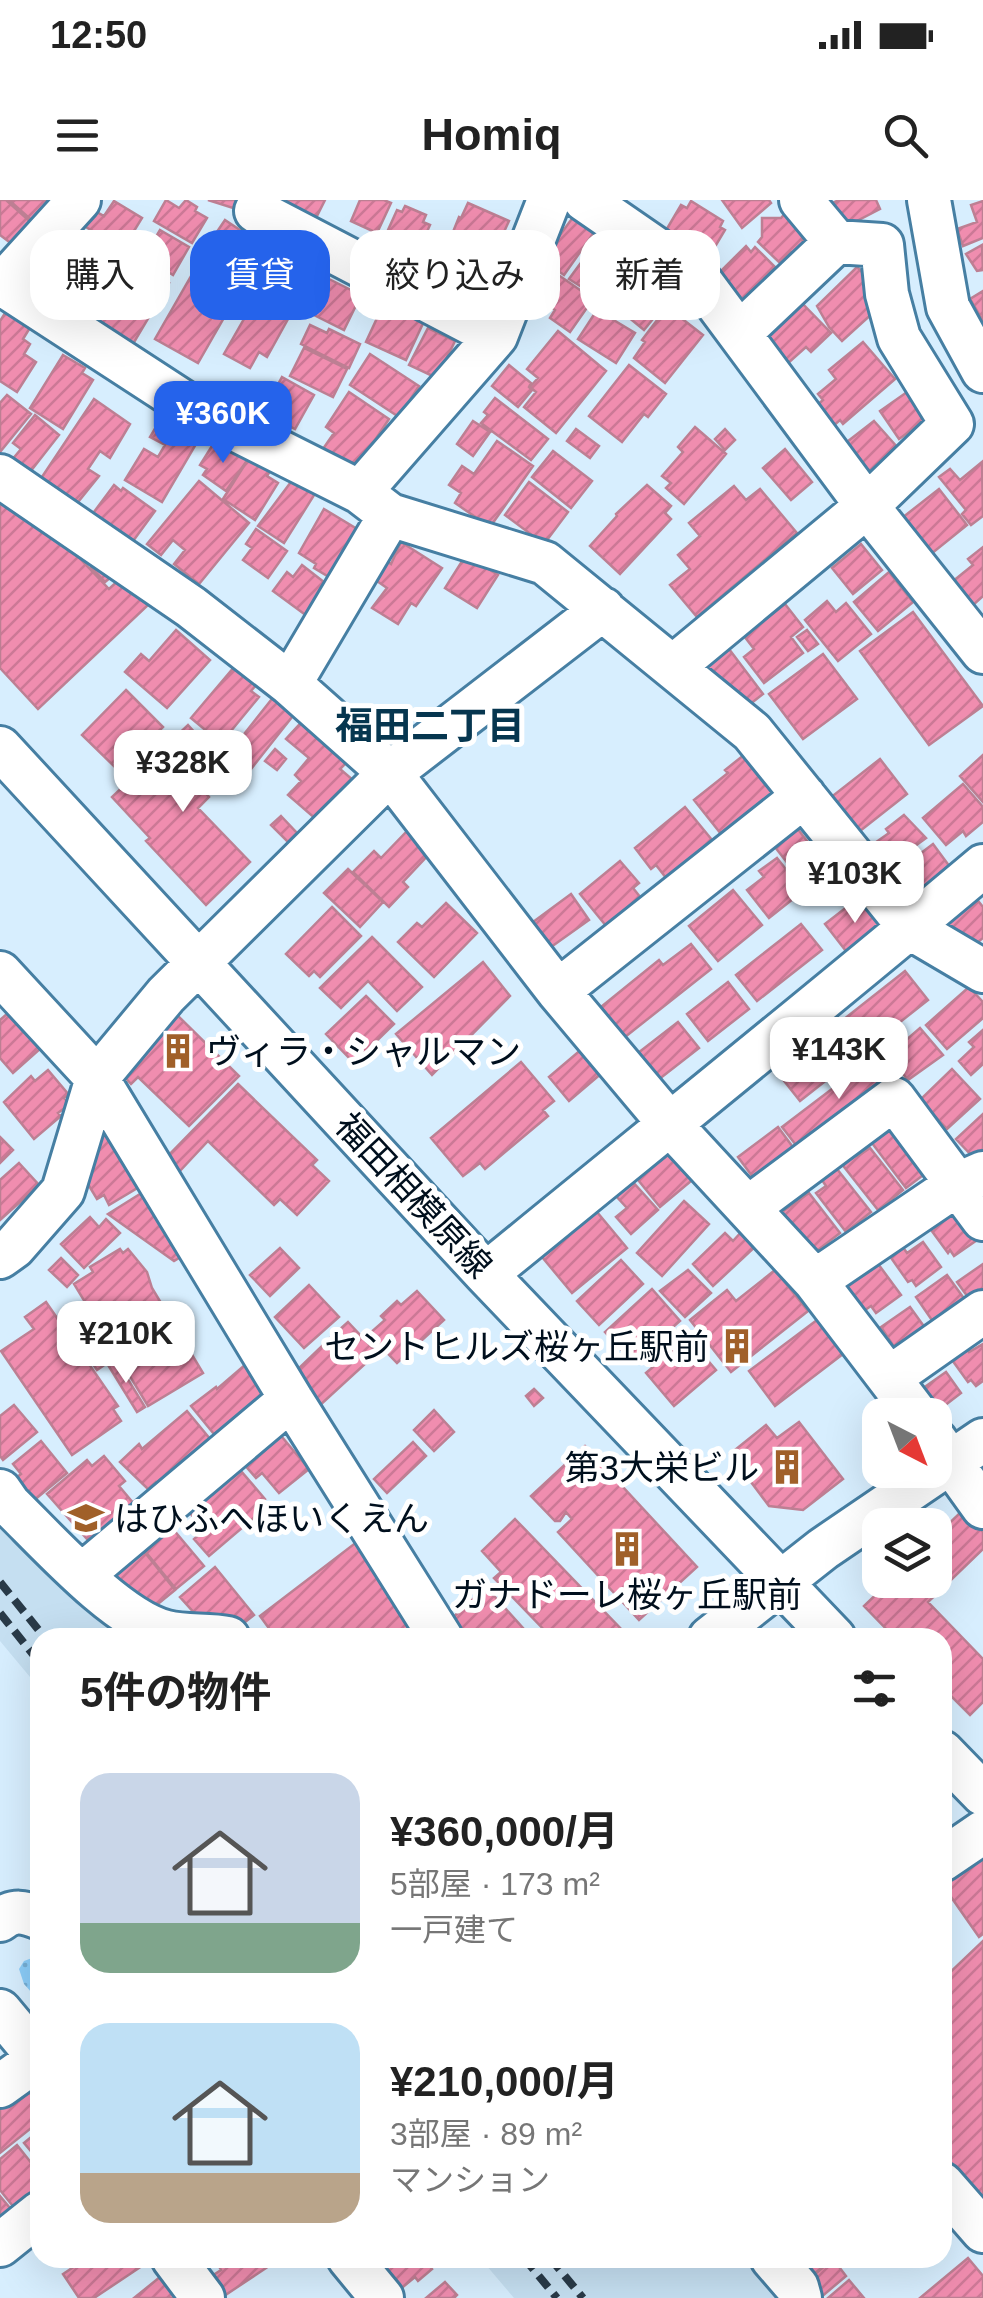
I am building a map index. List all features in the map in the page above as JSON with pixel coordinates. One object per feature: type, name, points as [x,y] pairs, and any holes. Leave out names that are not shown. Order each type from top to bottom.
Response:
[{"type":"street","points":[[78,200],[1,285],[191,407],[375,503],[545,563],[752,732],[910,928],[983,971]]},
{"type":"street","points":[[290,684],[375,503],[496,336],[549,200]]},
{"type":"street","points":[[585,200],[698,278],[867,506],[983,652]]},
{"type":"street","points":[[802,200],[836,242]]},
{"type":"street","points":[[929,200],[948,307],[980,360]]},
{"type":"street","points":[[256,210],[496,336]]},
{"type":"street","points":[[674,666],[867,506],[952,424],[899,338],[887,294],[882,245],[836,242],[740,333]]},
{"type":"street","points":[[0,476],[191,607],[290,684],[390,773],[558,991],[668,1122],[815,1281],[904,1398]]},
{"type":"street","points":[[0,1256],[14,1246],[62,1192],[97,1078],[166,996],[390,773],[603,609]]},
{"type":"street","name":"福田相模原線","points":[[0,748],[486,1274],[824,1628]]},
{"type":"street","points":[[558,991],[804,796]]},
{"type":"street","points":[[486,1274],[983,866]]},
{"type":"street","points":[[0,973],[97,1078],[435,1628]]},
{"type":"street","points":[[748,1206],[894,1099],[971,1178],[983,1219]]},
{"type":"street","points":[[815,1281],[971,1178]]},
{"type":"street","points":[[889,1378],[983,1312]]},
{"type":"street","points":[[82,1574],[292,1399]]},
{"type":"street","points":[[722,1628],[956,1448],[983,1507]]},
{"type":"street","points":[[0,1490],[9,1504],[82,1574],[134,1617],[157,1628]]},
{"type":"street","points":[[952,1762],[983,1794]]},
{"type":"street","points":[[952,1853],[983,1832]]},
{"type":"street","points":[[0,2011],[30,2048]]},
{"type":"street","points":[[0,2086],[30,2065]]},
{"type":"street","points":[[952,2195],[983,2231]]},
{"type":"street","points":[[0,2245],[30,2221]]},
{"type":"street","points":[[180,2268],[203,2298]]},
{"type":"street","points":[[357,2268],[382,2298]]},
{"type":"street","points":[[781,2268],[797,2287],[800,2298]]},
{"type":"shaded area","points":[[0,1503],[49,1560],[118,1628],[30,1628],[30,1677],[0,1641]]},
{"type":"shaded area","points":[[30,1959],[30,1991],[19,1969]]},
{"type":"shaded area","points":[[488,2268],[754,2268],[779,2298],[514,2298]]},
{"type":"building","points":[[0,200],[6,200],[35,226],[16,247],[0,235]]},
{"type":"building","points":[[9,200],[59,200],[37,225]]},
{"type":"building","points":[[166,200],[179,208],[186,200],[207,218],[200,230],[190,230],[190,242],[154,221]]},
{"type":"building","points":[[208,200],[238,200],[236,209]]},
{"type":"building","points":[[279,200],[325,200],[311,228]]},
{"type":"building","points":[[360,200],[391,203],[378,230],[351,221]]},
{"type":"building","points":[[722,200],[769,200],[771,203],[742,228]]},
{"type":"building","points":[[839,200],[876,200],[880,209],[843,228],[828,205]]},
{"type":"building","points":[[114,201],[142,218],[135,230],[91,230],[84,226],[93,210],[104,216]]},
{"type":"building","points":[[691,201],[723,221],[720,227],[725,230],[720,238],[720,230],[666,230],[681,205],[687,208]]},
{"type":"building","points":[[983,201],[983,238],[963,246],[957,229],[977,222],[971,205]]},
{"type":"building","points":[[468,203],[509,221],[505,230],[454,230]]},
{"type":"building","points":[[405,206],[426,215],[423,222],[430,225],[428,230],[388,230],[397,210],[402,212]]},
{"type":"building","points":[[789,209],[809,233],[802,240],[808,246],[798,258],[791,252],[780,263],[758,242],[762,237],[762,218],[781,218]]},
{"type":"building","points":[[574,216],[594,230],[580,230],[580,252],[564,275],[560,272],[560,235]]},
{"type":"building","points":[[225,220],[240,230],[218,230]]},
{"type":"building","points":[[170,236],[189,247],[173,275],[170,273]]},
{"type":"building","points":[[982,245],[983,270],[977,271],[966,254]]},
{"type":"building","points":[[746,246],[751,252],[755,247],[775,267],[769,273],[772,276],[742,306],[720,283],[725,278],[720,272]]},
{"type":"building","points":[[580,264],[580,286],[569,279]]},
{"type":"building","points":[[857,267],[864,274],[876,310],[842,341],[817,306]]},
{"type":"building","points":[[560,276],[580,290],[580,318],[570,332],[553,320],[560,320]]},
{"type":"building","points":[[190,278],[190,320],[223,320],[198,363],[155,339],[166,320],[170,320],[170,313]]},
{"type":"building","points":[[330,280],[350,290],[350,318],[344,330],[324,320],[330,320]]},
{"type":"building","points":[[983,291],[983,321],[970,299]]},
{"type":"building","points":[[800,301],[831,333],[811,352],[806,347],[787,364],[762,338]]},
{"type":"building","points":[[7,310],[31,326],[23,339],[30,344],[24,354],[36,362],[17,392],[0,381],[0,321]]},
{"type":"building","points":[[93,320],[147,320],[133,344],[90,325]]},
{"type":"building","points":[[243,320],[287,320],[267,357],[259,352],[250,368],[224,354]]},
{"type":"building","points":[[376,320],[425,320],[406,360],[366,342]]},
{"type":"building","points":[[590,320],[614,320],[635,333],[616,363],[578,339]]},
{"type":"building","points":[[632,320],[652,320],[644,330]]},
{"type":"building","points":[[657,320],[684,320],[703,335],[665,383],[634,358],[645,342],[642,340]]},
{"type":"building","points":[[310,325],[327,333],[329,329],[360,344],[349,368],[301,344]]},
{"type":"building","points":[[428,328],[455,341],[437,378],[409,365]]},
{"type":"building","points":[[558,331],[606,371],[556,433],[524,407],[536,392],[530,387],[538,378],[527,369]]},
{"type":"building","points":[[863,342],[895,379],[843,424],[840,420],[832,427],[815,407],[823,400],[818,394],[836,379],[829,370]]},
{"type":"building","points":[[304,348],[347,369],[333,397],[290,376]]},
{"type":"building","points":[[370,354],[419,386],[399,417],[350,385]]},
{"type":"building","points":[[63,355],[85,368],[82,373],[93,380],[63,429],[30,408]]},
{"type":"building","points":[[509,365],[531,383],[532,390],[518,407],[492,386]]},
{"type":"building","points":[[629,365],[666,394],[622,442],[589,416]]},
{"type":"building","points":[[282,377],[314,395],[295,429],[291,427],[289,431],[261,416]]},
{"type":"building","points":[[910,390],[929,418],[899,439],[880,411]]},
{"type":"building","points":[[349,392],[389,419],[355,470],[323,449],[334,433],[326,427]]},
{"type":"building","points":[[7,395],[31,414],[0,452],[0,403]]},
{"type":"building","points":[[495,398],[548,439],[531,460],[481,423]]},
{"type":"building","points":[[94,399],[130,424],[110,458],[100,451],[88,469],[99,476],[74,507],[38,483]]},
{"type":"building","points":[[169,405],[206,427],[162,502],[125,480],[144,449],[158,457],[165,445],[150,437]]},
{"type":"building","points":[[35,415],[59,435],[23,481],[6,467],[21,449],[13,443]]},
{"type":"building","points":[[473,421],[490,432],[473,456],[457,444]]},
{"type":"building","points":[[874,421],[899,449],[867,475],[843,445]]},
{"type":"building","points":[[695,427],[726,454],[684,504],[666,488],[671,483],[662,476],[683,452],[678,447]]},
{"type":"building","points":[[576,429],[599,446],[590,458],[567,441]]},
{"type":"building","points":[[725,429],[735,440],[725,450],[715,439]]},
{"type":"building","points":[[497,441],[533,466],[490,527],[455,503],[461,493],[449,485],[462,466],[474,474]]},
{"type":"building","points":[[224,443],[248,459],[226,491],[203,475],[207,469],[200,465],[212,446],[219,450]]},
{"type":"building","points":[[785,449],[812,482],[791,500],[763,468]]},
{"type":"building","points":[[553,451],[592,481],[571,508],[532,477]]},
{"type":"building","points":[[249,458],[270,471],[267,476],[278,483],[255,520],[223,499]]},
{"type":"building","points":[[982,462],[983,516],[971,525],[962,514],[966,510],[939,477],[950,469],[960,480]]},
{"type":"building","points":[[294,478],[316,492],[284,543],[258,526]]},
{"type":"building","points":[[199,481],[249,523],[199,584],[174,564],[185,550],[173,540],[161,555],[147,544]]},
{"type":"building","points":[[529,482],[568,512],[544,544],[505,515]]},
{"type":"building","points":[[114,485],[155,511],[128,548],[91,516]]},
{"type":"building","points":[[647,485],[671,506],[665,513],[671,519],[620,574],[590,546]]},
{"type":"building","points":[[734,486],[746,500],[760,489],[797,533],[697,617],[670,585],[690,569],[678,555],[700,536],[689,523]]},
{"type":"building","points":[[939,489],[967,525],[931,554],[902,518]]},
{"type":"building","points":[[0,495],[67,545],[109,589],[121,578],[148,605],[38,709],[0,668]]},
{"type":"building","points":[[324,509],[362,532],[334,580],[299,553]]},
{"type":"building","points":[[256,529],[287,551],[268,578],[243,560],[252,548],[246,544]]},
{"type":"building","points":[[401,542],[442,568],[416,606],[411,603],[398,624],[372,608],[387,588],[374,579],[387,561],[391,564]]},
{"type":"building","points":[[861,544],[882,570],[853,594],[832,568]]},
{"type":"building","points":[[983,547],[983,596],[972,606],[952,582],[973,565],[968,559]]},
{"type":"building","points":[[466,555],[498,575],[477,608],[445,588]]},
{"type":"building","points":[[97,561],[111,577],[105,582],[91,567]]},
{"type":"building","points":[[302,565],[329,586],[307,616],[273,591],[287,572],[293,577]]},
{"type":"building","points":[[889,572],[913,602],[878,631],[854,602]]},
{"type":"building","points":[[827,601],[836,612],[846,603],[871,634],[838,661],[805,620]]},
{"type":"building","points":[[785,604],[803,627],[791,637],[803,653],[764,683],[744,657],[754,649],[744,636]]},
{"type":"building","points":[[913,612],[983,706],[929,745],[860,651]]},
{"type":"building","points":[[176,630],[210,660],[167,708],[125,672],[141,654],[149,661]]},
{"type":"building","points":[[807,630],[818,644],[808,651],[797,637]]},
{"type":"building","points":[[729,649],[763,694],[745,708],[703,668]]},
{"type":"building","points":[[823,654],[857,699],[803,739],[769,694]]},
{"type":"building","points":[[235,666],[257,684],[251,691],[259,697],[221,743],[191,718]]},
{"type":"building","points":[[126,690],[163,727],[119,771],[82,735]]},
{"type":"building","points":[[279,690],[300,707],[247,774],[226,757]]},
{"type":"building","points":[[309,714],[355,754],[340,769],[353,780],[317,820],[288,795],[301,781],[295,775],[309,758],[286,739]]},
{"type":"building","points":[[188,725],[227,768],[203,790],[209,797],[198,808],[250,862],[206,905],[146,841],[150,838],[112,797]]},
{"type":"building","points":[[275,749],[286,759],[277,770],[265,761]]},
{"type":"building","points":[[749,751],[782,794],[725,839],[694,800]]},
{"type":"building","points":[[983,755],[983,802],[960,776]]},
{"type":"building","points":[[880,759],[907,794],[860,831],[856,826],[847,833],[830,798]]},
{"type":"building","points":[[963,784],[983,807],[983,822],[946,845],[923,818]]},
{"type":"building","points":[[685,807],[717,846],[670,883],[656,865],[651,869],[635,848]]},
{"type":"building","points":[[904,815],[926,838],[882,870],[870,852],[872,845]]},
{"type":"building","points":[[281,816],[297,833],[288,842],[271,825]]},
{"type":"building","points":[[794,824],[830,871],[807,888],[771,842]]},
{"type":"building","points":[[409,829],[432,851],[403,882],[408,887],[389,907],[353,872],[374,851],[381,858]]},
{"type":"building","points":[[933,844],[953,871],[909,905],[888,878]]},
{"type":"building","points":[[777,858],[803,891],[769,918],[747,890],[764,877],[759,871]]},
{"type":"building","points":[[620,861],[639,883],[633,888],[641,898],[607,927],[580,894]]},
{"type":"building","points":[[348,869],[383,902],[360,927],[324,893]]},
{"type":"building","points":[[733,890],[762,925],[718,961],[689,926]]},
{"type":"building","points":[[971,892],[983,907],[983,938],[968,950],[941,916]]},
{"type":"building","points":[[571,894],[589,920],[551,947],[533,922]]},
{"type":"building","points":[[861,896],[885,927],[849,955],[825,924]]},
{"type":"building","points":[[446,903],[477,933],[434,977],[398,942],[417,923],[422,927]]},
{"type":"building","points":[[332,907],[361,936],[320,977],[314,971],[309,976],[286,954]]},
{"type":"building","points":[[801,924],[822,950],[757,1001],[736,975]]},
{"type":"building","points":[[372,937],[422,987],[397,1011],[368,981],[341,1008],[320,988]]},
{"type":"building","points":[[691,944],[711,969],[625,1037],[601,1007],[659,960],[663,965]]},
{"type":"building","points":[[483,962],[510,996],[432,1075],[396,1034]]},
{"type":"building","points":[[905,971],[928,1000],[800,1101],[777,1072]]},
{"type":"building","points":[[728,982],[749,1009],[708,1041],[687,1014]]},
{"type":"building","points":[[969,987],[983,1002],[983,1018],[947,1049],[926,1025]]},
{"type":"building","points":[[366,996],[394,1024],[354,1063],[326,1034]]},
{"type":"building","name":"ヴィラ・シャルマン","points":[[172,1010],[239,1076],[189,1126],[138,1077],[131,1084],[121,1073]]},
{"type":"building","points":[[8,1013],[40,1049],[13,1073],[0,1058],[0,1020]]},
{"type":"building","points":[[678,1022],[699,1048],[658,1080],[638,1053]]},
{"type":"building","points":[[920,1028],[943,1055],[908,1080],[892,1060],[902,1051],[898,1047]]},
{"type":"building","points":[[983,1030],[983,1064],[971,1075],[959,1061],[974,1047],[969,1042]]},
{"type":"building","points":[[583,1048],[603,1072],[569,1101],[549,1077]]},
{"type":"building","points":[[878,1054],[895,1077],[799,1149],[782,1127]]},
{"type":"building","points":[[521,1062],[554,1101],[543,1110],[548,1116],[485,1169],[480,1163],[463,1176],[431,1138]]},
{"type":"building","points":[[952,1069],[980,1099],[947,1129],[920,1100]]},
{"type":"building","points":[[48,1070],[69,1095],[64,1098],[70,1104],[34,1139],[4,1102],[31,1076],[35,1081]]},
{"type":"building","points":[[238,1084],[317,1160],[312,1165],[329,1181],[297,1215],[280,1199],[274,1205],[208,1141],[178,1173],[164,1160]]},
{"type":"building","points":[[983,1114],[983,1149],[972,1156],[956,1139]]},
{"type":"building","points":[[898,1123],[926,1173],[906,1188],[872,1143]]},
{"type":"building","points":[[778,1127],[798,1154],[755,1180],[738,1157]]},
{"type":"building","points":[[103,1128],[139,1187],[109,1205],[104,1195],[97,1199],[83,1176]]},
{"type":"building","points":[[0,1137],[13,1150],[0,1163]]},
{"type":"building","points":[[851,1147],[858,1156],[870,1148],[903,1190],[878,1210],[837,1158]]},
{"type":"building","points":[[665,1149],[697,1176],[660,1207],[634,1175]]},
{"type":"building","points":[[19,1163],[39,1185],[0,1220],[0,1180]]},
{"type":"building","points":[[837,1169],[871,1212],[846,1232],[816,1193],[826,1186],[822,1180]]},
{"type":"building","points":[[632,1181],[658,1210],[631,1234],[616,1217],[627,1208],[616,1196]]},
{"type":"building","points":[[148,1189],[187,1253],[174,1261],[108,1214]]},
{"type":"building","points":[[809,1193],[840,1233],[814,1253],[782,1212]]},
{"type":"building","points":[[684,1201],[709,1224],[662,1276],[637,1253]]},
{"type":"building","points":[[592,1206],[627,1248],[572,1293],[537,1251]]},
{"type":"building","points":[[954,1210],[980,1238],[954,1256],[923,1219]]},
{"type":"building","points":[[90,1217],[99,1227],[106,1219],[120,1233],[84,1268],[61,1244]]},
{"type":"building","points":[[743,1230],[757,1245],[713,1286],[693,1264],[725,1233],[733,1241]]},
{"type":"building","points":[[923,1242],[941,1267],[916,1286],[912,1280],[908,1282],[887,1252],[900,1243],[907,1253]]},
{"type":"building","points":[[280,1248],[299,1268],[270,1296],[250,1275]]},
{"type":"building","points":[[120,1249],[123,1253],[128,1249],[147,1272],[152,1288],[203,1373],[148,1406],[74,1284],[93,1272],[90,1267]]},
{"type":"building","points":[[873,1257],[901,1295],[876,1313],[871,1306],[859,1314],[842,1291],[857,1270]]},
{"type":"building","points":[[61,1258],[78,1275],[67,1287],[49,1270]]},
{"type":"building","points":[[621,1260],[643,1284],[599,1325],[577,1301]]},
{"type":"building","points":[[983,1264],[983,1297],[973,1304],[957,1282]]},
{"type":"building","points":[[688,1270],[711,1293],[685,1317],[660,1291]]},
{"type":"building","name":"セントヒルズ桜ヶ丘駅前","points":[[775,1270],[808,1311],[731,1372],[690,1320],[727,1290],[736,1301]]},
{"type":"building","points":[[947,1275],[968,1304],[936,1326],[916,1297]]},
{"type":"building","points":[[309,1285],[339,1317],[304,1348],[275,1317]]},
{"type":"building","points":[[652,1289],[680,1321],[633,1362],[605,1332]]},
{"type":"building","points":[[417,1291],[444,1320],[397,1363],[369,1334],[385,1320],[381,1316],[397,1301],[401,1305]]},
{"type":"building","points":[[46,1302],[118,1406],[113,1409],[121,1421],[72,1455],[1,1351],[34,1329],[25,1317]]},
{"type":"building","points":[[910,1307],[928,1332],[898,1353],[881,1327]]},
{"type":"building","points":[[817,1320],[843,1354],[775,1406],[749,1371]]},
{"type":"building","points":[[348,1322],[377,1353],[319,1406],[297,1370],[324,1344],[328,1349],[335,1343],[330,1338]]},
{"type":"building","points":[[78,1330],[103,1366],[97,1370],[73,1335]]},
{"type":"building","points":[[688,1337],[716,1370],[674,1406],[646,1373]]},
{"type":"building","points":[[962,1342],[969,1352],[983,1344],[983,1381],[976,1386],[971,1380],[968,1382],[947,1353]]},
{"type":"building","points":[[116,1360],[145,1407],[137,1412],[108,1365]]},
{"type":"building","points":[[246,1364],[267,1391],[218,1439],[191,1406]]},
{"type":"building","points":[[946,1372],[961,1393],[952,1400],[924,1398],[919,1391]]},
{"type":"building","points":[[534,1389],[543,1398],[534,1406],[526,1396]]},
{"type":"building","points":[[14,1405],[37,1432],[3,1460],[0,1416]]},
{"type":"building","points":[[434,1410],[454,1432],[434,1451],[414,1430]]},
{"type":"building","points":[[187,1411],[211,1440],[159,1485],[156,1482],[148,1489],[120,1462]]},
{"type":"building","name":"第3大栄ビル","points":[[799,1422],[843,1479],[803,1510],[769,1506],[730,1454],[766,1425],[777,1438]]},
{"type":"building","points":[[277,1431],[309,1469],[279,1493],[262,1473],[256,1478],[243,1463]]},
{"type":"building","points":[[41,1441],[67,1473],[33,1501],[11,1482],[21,1474],[13,1464]]},
{"type":"building","points":[[413,1442],[426,1456],[387,1493],[374,1479]]},
{"type":"building","name":"ガナドーレ桜ヶ丘駅前","points":[[585,1446],[697,1567],[639,1620],[558,1532],[572,1519],[566,1512],[560,1521],[555,1521],[531,1496]]},
{"type":"building","points":[[104,1456],[125,1481],[119,1486],[134,1504],[94,1547],[47,1494],[87,1460],[92,1466]]},
{"type":"building","points":[[235,1464],[265,1499],[258,1505],[263,1510],[209,1556],[194,1539],[204,1530],[185,1507]]},
{"type":"building","points":[[962,1511],[983,1532],[983,1549],[952,1579],[952,1521]]},
{"type":"building","points":[[515,1519],[620,1628],[542,1628],[494,1578],[501,1572],[482,1551]]},
{"type":"building","points":[[167,1522],[204,1566],[176,1589],[140,1545]]},
{"type":"building","points":[[362,1538],[416,1628],[269,1628],[260,1616]]},
{"type":"building","points":[[138,1544],[175,1590],[148,1612],[108,1568]]},
{"type":"building","points":[[215,1567],[254,1615],[238,1628],[206,1626],[180,1597]]},
{"type":"building","points":[[486,1587],[523,1628],[452,1628],[448,1622]]},
{"type":"building","points":[[872,1598],[932,1598],[928,1602],[983,1659],[983,1702],[970,1715],[952,1697],[952,1628],[885,1628],[864,1606]]},
{"type":"building","points":[[976,1852],[983,1861],[983,1934],[979,1937],[952,1898],[952,1869]]},
{"type":"building","points":[[983,1941],[983,2205],[952,2172],[952,1970]]},
{"type":"building","points":[[22,2083],[30,2093],[30,2129],[0,2153],[0,2100]]},
{"type":"building","points":[[17,2145],[30,2161],[30,2198],[16,2210],[0,2190],[0,2159]]},
{"type":"building","points":[[0,2196],[15,2214],[0,2227]]},
{"type":"building","points":[[968,2258],[983,2276],[983,2298],[920,2298]]},
{"type":"building","points":[[72,2268],[139,2268],[94,2298],[79,2298],[63,2274]]},
{"type":"building","points":[[266,2268],[221,2298],[201,2283],[221,2270]]},
{"type":"building","points":[[379,2268],[432,2269],[418,2281],[415,2277],[398,2291]]},
{"type":"building","points":[[797,2268],[821,2268],[807,2280]]},
{"type":"building","points":[[822,2268],[840,2268],[846,2276],[820,2298],[808,2280]]},
{"type":"building","points":[[165,2273],[188,2298],[134,2298]]},
{"type":"building","points":[[849,2280],[864,2298],[828,2298]]},
{"type":"building","points":[[445,2282],[457,2295],[454,2298],[426,2298]]},
{"type":"railway","points":[[0,1582],[37,1628]]},
{"type":"railway","points":[[0,1613],[30,1650]]},
{"type":"railway","points":[[532,2268],[557,2298]]},
{"type":"railway","points":[[558,2268],[583,2298]]},
{"type":"place","name":"ヴィラ・シャルマン","points":[[178,1051]]},
{"type":"place","name":"セントヒルズ桜ヶ丘駅前","points":[[737,1346]]},
{"type":"place","name":"第3大栄ビル","points":[[787,1467]]},
{"type":"place","name":"はひふへほいくえん","points":[[86,1518]]},
{"type":"place","name":"ガナドーレ桜ヶ丘駅前","points":[[627,1549]]},
{"type":"district","name":"福田二丁目","points":[[430,726]]}]
